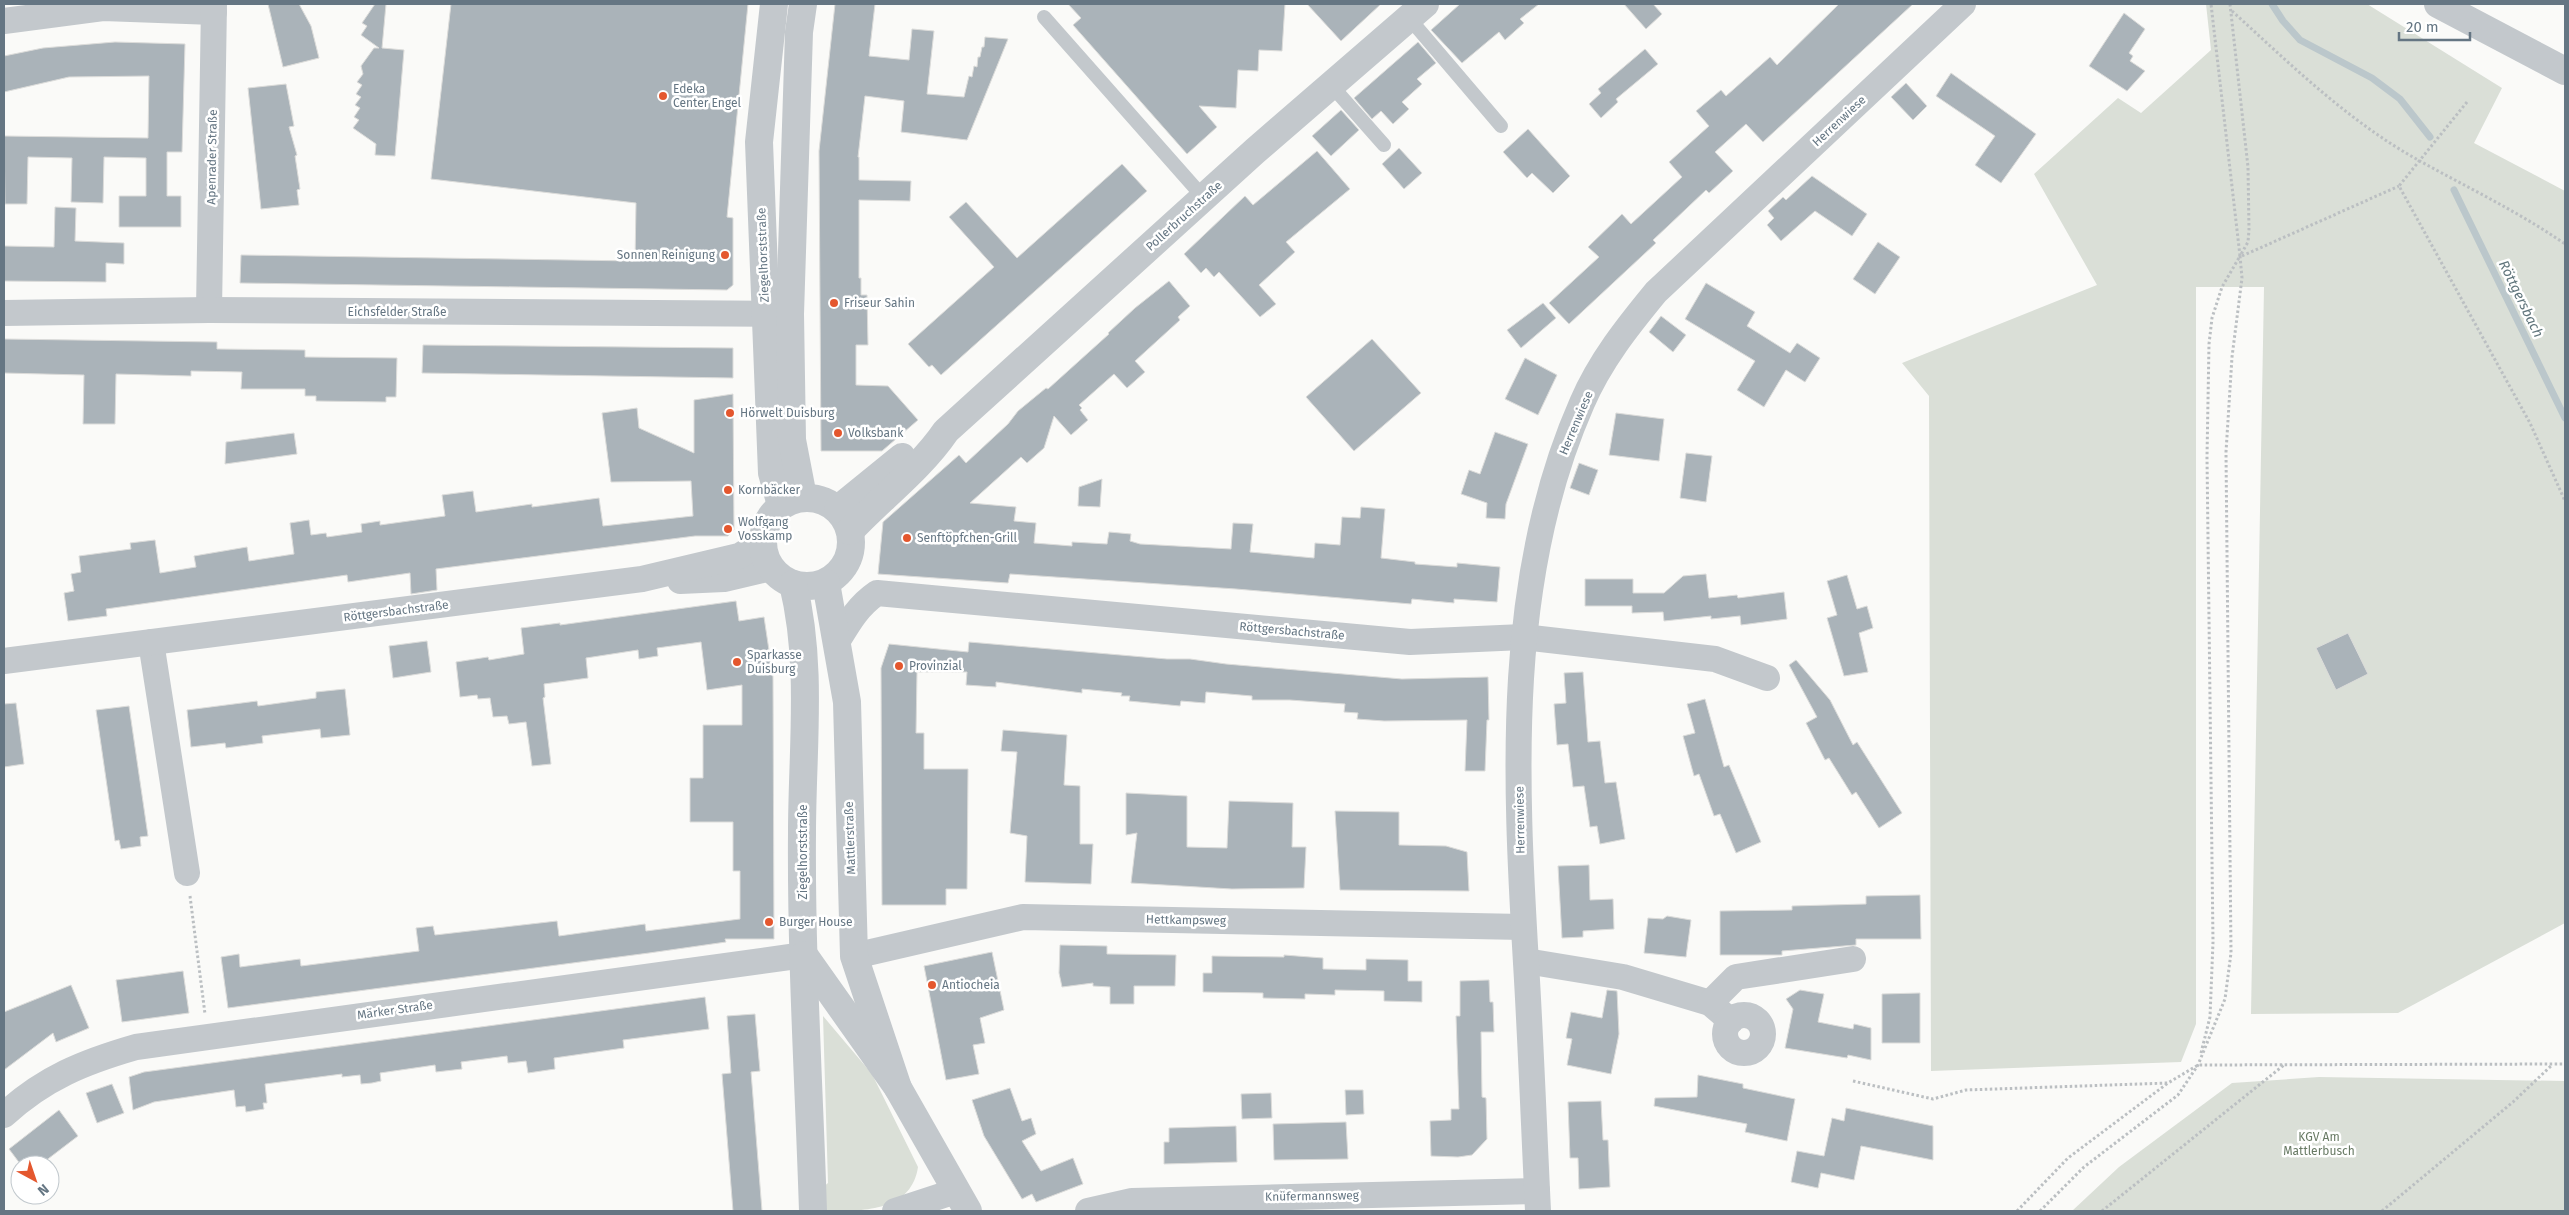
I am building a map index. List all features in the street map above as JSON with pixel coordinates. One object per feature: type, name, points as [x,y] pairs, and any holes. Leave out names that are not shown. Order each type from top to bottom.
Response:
[{"type":"street","name":"Ziegelhorststraße","points":[[774,4],[759,142],[792,440],[792,501]]},
{"type":"street","name":"Ziegelhorststraße","points":[[778,314],[799,32],[803,4]]},
{"type":"street","name":"Herrenwiese","points":[[1538,1201],[1523,927],[1519,773],[1522,637],[1542,530],[1560,460],[1583,401],[1620,336],[1656,292],[1963,4]]},
{"type":"street","points":[[2438,4],[2565,71]]},
{"type":"street","points":[[4,21],[102,8],[214,8]]},
{"type":"street","name":"Apenrader Straße","points":[[210,310],[214,8]]},
{"type":"street","name":"Pollerbruchstraße","points":[[844,520],[877,502],[929,456],[946,431],[1204,198],[1417,11]]},
{"type":"street","name":"Eichsfelder Straße","points":[[4,313],[210,310],[778,314]]},
{"type":"street","points":[[792,501],[827,502],[844,520],[851,549],[845,566],[826,583],[815,586],[793,584],[781,578],[771,568],[764,556],[762,542],[764,528],[771,515],[792,501]]},
{"type":"street","name":"Röttgersbachstraße","points":[[4,661],[642,580],[738,556],[762,542]]},
{"type":"street","name":"Röttgersbachstraße","points":[[642,580],[693,582],[740,576],[771,568]]},
{"type":"street","name":"Mattlerstraße","points":[[826,583],[846,702],[854,956],[898,1088]]},
{"type":"street","name":"Ziegelhorststraße","points":[[793,584],[801,615],[805,683],[802,834],[804,955],[813,1211]]},
{"type":"street","name":"Röttgersbachstraße","points":[[837,642],[854,613],[864,602],[878,593],[1410,642],[1522,637],[1715,659],[1767,678]]},
{"type":"street","points":[[151,642],[187,873]]},
{"type":"street","name":"Hettkampsweg","points":[[854,956],[1022,917],[1523,927]]},
{"type":"street","name":"Mattlerstraße","points":[[804,955],[898,1088],[962,1201]]},
{"type":"street","name":"Märker Straße","points":[[4,1115],[22,1098],[89,1061],[136,1046],[804,955]]},
{"type":"street","points":[[1710,1003],[1736,977],[1853,959]]},
{"type":"street","points":[[1526,961],[1623,977],[1710,1003],[1730,1020]]},
{"type":"street","points":[[896,1211],[962,1201]]},
{"type":"street","name":"Knüfermannsweg","points":[[1088,1211],[1132,1201],[1538,1201]]},
{"type":"lane","points":[[1417,11],[1501,126]]},
{"type":"lane","points":[[1044,17],[1204,198]]},
{"type":"lane","points":[[1331,85],[1384,145]]},
{"type":"path","points":[[2040,1211],[2084,1167],[2178,1095],[2198,1065],[2224,999],[2231,953],[2226,452],[2232,357],[2242,278],[2212,4]]},
{"type":"path","points":[[2198,1065],[2210,1017],[2213,942],[2207,457],[2209,344],[2212,318],[2222,287],[2248,242],[2249,230],[2248,167],[2230,4]]},
{"type":"path","points":[[2232,11],[2326,95],[2420,160],[2514,212],[2565,244]]},
{"type":"path","points":[[2240,256],[2399,186],[2467,102]]},
{"type":"path","points":[[2399,186],[2530,423],[2565,501]]},
{"type":"path","points":[[187,873],[208,1035]]},
{"type":"path","points":[[2382,1211],[2513,1102],[2552,1064]]},
{"type":"path","points":[[2017,1211],[2068,1158],[2168,1083],[2198,1065],[2565,1064]]},
{"type":"path","points":[[2102,1211],[2285,1065]]},
{"type":"path","points":[[1853,1081],[1933,1099],[1966,1090],[2168,1083]]},
{"type":"green space","points":[[2206,4],[2367,4],[2502,88],[2474,143],[2565,191],[2565,923],[2398,1013],[2251,1014],[2264,287],[2196,287],[2196,1024],[2181,1062],[1931,1071],[1929,396],[1902,363],[2097,285],[2034,174],[2118,98],[2141,113],[2211,50]]},
{"type":"green space","points":[[823,1016],[872,1074],[918,1167],[913,1183],[905,1194],[893,1202],[879,1207],[864,1210],[817,1211],[815,1194],[828,1183]]},
{"type":"green space","name":"KGV Am Mattlerbusch","points":[[2319,1077],[2565,1081],[2565,1211],[2072,1211],[2119,1167],[2232,1083]]},
{"type":"building","points":[[268,4],[299,4],[311,26],[319,58],[283,67]]},
{"type":"building","points":[[375,4],[386,4],[382,48],[404,50],[395,156],[375,155],[376,144],[353,128],[359,120],[354,117],[360,108],[355,105],[361,97],[356,94],[362,85],[357,82],[363,74],[361,66],[374,48],[379,48],[361,35],[367,26],[362,23]]},
{"type":"building","points":[[451,4],[748,4],[727,217],[733,218],[733,285],[727,290],[240,283],[241,255],[635,261],[636,203],[431,179]]},
{"type":"building","points":[[835,4],[875,4],[869,56],[909,60],[912,29],[934,31],[927,94],[964,97],[969,76],[972,77],[974,66],[977,67],[978,57],[980,57],[982,47],[984,47],[985,37],[1008,39],[967,140],[901,132],[904,101],[865,96],[858,157],[859,180],[911,181],[910,201],[859,200],[859,278],[861,278],[861,295],[867,295],[868,345],[856,345],[856,385],[888,386],[918,420],[882,451],[821,451],[819,151]]},
{"type":"building","points":[[1068,4],[1285,4],[1282,51],[1259,50],[1258,71],[1238,70],[1236,108],[1199,106],[1217,127],[1187,154],[1073,25],[1081,18]]},
{"type":"building","points":[[1307,4],[1381,4],[1341,41]]},
{"type":"building","points":[[1460,4],[1539,4],[1520,19],[1524,23],[1505,40],[1499,32],[1462,63],[1431,30]]},
{"type":"building","points":[[1624,4],[1653,4],[1662,14],[1646,29]]},
{"type":"building","points":[[1839,4],[1913,4],[1763,142],[1746,124],[1715,152],[1733,171],[1709,193],[1706,190],[1653,240],[1656,243],[1569,324],[1549,303],[1599,257],[1588,247],[1622,214],[1631,224],[1682,177],[1669,162],[1709,126],[1696,111],[1721,90],[1726,96],[1770,57],[1777,65]]},
{"type":"building","points":[[2124,13],[2145,29],[2129,53],[2133,56],[2130,61],[2145,71],[2127,91],[2089,66]]},
{"type":"building","points":[[115,42],[185,44],[182,152],[167,152],[167,196],[181,196],[181,227],[119,227],[119,196],[146,196],[146,158],[104,157],[103,203],[71,202],[72,158],[28,157],[27,204],[5,204],[4,136],[148,138],[149,76],[69,77],[4,92],[4,56],[43,48]]},
{"type":"building","points":[[1418,42],[1436,63],[1417,79],[1422,84],[1402,102],[1409,109],[1393,124],[1381,111],[1372,119],[1354,98]]},
{"type":"building","points":[[1645,49],[1658,64],[1616,99],[1618,102],[1601,118],[1589,104],[1601,93],[1598,89]]},
{"type":"building","points":[[1951,73],[2036,134],[2001,183],[1975,165],[1995,136],[1936,96]]},
{"type":"building","points":[[1906,83],[1927,106],[1913,120],[1891,97]]},
{"type":"building","points":[[286,84],[294,126],[289,127],[297,155],[295,156],[300,189],[297,190],[299,205],[261,209],[248,88]]},
{"type":"building","points":[[1341,110],[1359,130],[1331,156],[1312,136]]},
{"type":"building","points":[[1528,129],[1570,176],[1553,193],[1532,173],[1527,178],[1503,152]]},
{"type":"building","points":[[1399,148],[1422,173],[1404,189],[1382,164]]},
{"type":"building","points":[[1317,151],[1350,189],[1286,242],[1295,252],[1259,285],[1276,304],[1260,317],[1219,272],[1214,277],[1206,268],[1201,273],[1184,254],[1245,196],[1253,205]]},
{"type":"building","points":[[1122,164],[1147,191],[941,375],[932,365],[929,367],[908,344],[994,267],[949,217],[966,202],[1017,258]]},
{"type":"building","points":[[1812,176],[1867,214],[1852,236],[1815,211],[1781,241],[1767,225],[1774,218],[1768,211],[1783,197],[1786,200]]},
{"type":"building","points":[[55,207],[76,208],[75,241],[124,243],[124,264],[106,263],[106,282],[4,281],[4,246],[54,247]]},
{"type":"building","points":[[1878,242],[1900,257],[1875,294],[1853,279]]},
{"type":"building","points":[[1169,281],[1190,306],[1178,317],[1180,320],[1135,361],[1145,372],[1127,388],[1114,374],[1079,405],[1082,408],[1080,410],[1088,420],[1071,435],[1054,416],[1044,448],[1027,463],[1021,457],[970,503],[1016,507],[1014,521],[1036,523],[1034,543],[1072,546],[1072,542],[1107,544],[1109,532],[1131,534],[1130,541],[1140,544],[1231,549],[1233,523],[1253,524],[1250,552],[1314,558],[1315,543],[1340,545],[1342,517],[1360,518],[1361,507],[1385,509],[1381,558],[1415,562],[1415,564],[1457,567],[1457,563],[1500,567],[1497,602],[1454,599],[1454,603],[1412,599],[1411,604],[1236,589],[1010,574],[1008,583],[878,574],[883,522],[959,455],[966,463],[1008,424],[1018,411],[1046,388],[1048,389],[1135,308]]},
{"type":"building","points":[[1706,283],[1755,312],[1747,326],[1790,353],[1797,343],[1820,358],[1805,382],[1786,370],[1764,407],[1737,390],[1755,361],[1685,319]]},
{"type":"building","points":[[1543,303],[1556,318],[1521,348],[1507,330]]},
{"type":"building","points":[[1661,316],[1686,335],[1673,352],[1649,332]]},
{"type":"building","points":[[4,339],[217,342],[217,349],[305,350],[305,357],[397,358],[396,397],[386,397],[386,402],[316,401],[316,396],[305,396],[305,389],[241,389],[242,372],[191,371],[191,376],[116,374],[115,424],[83,424],[84,375],[4,373]]},
{"type":"building","points":[[1372,339],[1421,393],[1354,451],[1306,397]]},
{"type":"building","points":[[423,345],[733,348],[733,378],[422,373]]},
{"type":"building","points":[[1525,358],[1557,375],[1538,415],[1505,399]]},
{"type":"building","points":[[733,394],[734,530],[728,536],[695,536],[436,569],[437,590],[411,594],[410,573],[348,582],[347,575],[106,609],[107,616],[68,621],[64,593],[74,591],[71,574],[81,572],[79,556],[131,549],[130,543],[155,540],[160,573],[196,567],[194,556],[247,547],[249,561],[294,554],[290,523],[309,520],[311,535],[326,533],[327,537],[362,532],[361,524],[380,521],[380,525],[445,516],[442,495],[473,491],[476,512],[532,504],[532,507],[599,498],[603,526],[693,516],[691,481],[611,482],[602,413],[637,408],[639,428],[694,453],[694,400]]},
{"type":"building","points":[[1616,413],[1664,419],[1659,461],[1609,455]]},
{"type":"building","points":[[1495,432],[1528,444],[1506,504],[1505,519],[1486,518],[1487,503],[1461,494],[1469,470],[1480,474]]},
{"type":"building","points":[[294,433],[297,454],[225,464],[226,442]]},
{"type":"building","points":[[1686,453],[1712,456],[1706,502],[1680,498]]},
{"type":"building","points":[[1579,463],[1598,470],[1589,495],[1570,488]]},
{"type":"building","points":[[1102,479],[1100,507],[1078,506],[1079,487]]},
{"type":"building","points":[[1706,574],[1709,598],[1737,595],[1738,598],[1784,592],[1787,619],[1741,625],[1740,616],[1711,619],[1711,616],[1664,621],[1663,612],[1632,613],[1632,606],[1585,606],[1585,579],[1633,579],[1633,593],[1664,593],[1683,576]]},
{"type":"building","points":[[1847,575],[1857,609],[1867,606],[1873,628],[1859,633],[1868,672],[1844,676],[1827,618],[1837,615],[1827,581]]},
{"type":"building","points":[[736,601],[739,621],[764,617],[773,677],[774,939],[725,939],[726,942],[649,953],[228,1008],[221,957],[239,954],[240,967],[300,959],[301,966],[419,951],[416,928],[433,926],[435,935],[557,921],[559,936],[645,924],[646,931],[740,919],[740,871],[733,871],[733,822],[690,822],[690,778],[703,778],[703,725],[742,725],[742,685],[707,690],[701,642],[657,648],[658,656],[639,659],[638,650],[586,658],[588,678],[544,684],[545,697],[543,698],[551,764],[532,766],[526,722],[509,724],[507,716],[493,717],[490,698],[478,699],[477,695],[460,697],[456,662],[488,657],[489,660],[524,654],[521,628],[560,623],[560,625]]},
{"type":"building","points":[[2348,633],[2368,674],[2336,690],[2316,648]]},
{"type":"building","points":[[427,641],[431,672],[393,678],[389,646]]},
{"type":"building","points":[[969,642],[1167,659],[1190,659],[1226,664],[1402,679],[1488,677],[1489,720],[1487,720],[1485,771],[1465,771],[1467,720],[1384,721],[1357,719],[1358,713],[1344,712],[1345,704],[1290,700],[1252,700],[1252,696],[1206,692],[1205,703],[1181,701],[1180,706],[1129,701],[1130,696],[1121,696],[1122,693],[1082,689],[1082,693],[996,682],[996,687],[966,685],[967,672],[917,672],[916,733],[924,733],[924,769],[968,769],[967,889],[946,889],[946,905],[882,905],[881,668],[889,644],[968,652]]},
{"type":"building","points":[[1796,660],[1830,700],[1853,745],[1857,742],[1902,813],[1879,828],[1856,792],[1852,795],[1829,758],[1825,760],[1806,723],[1817,717],[1789,665]]},
{"type":"building","points":[[1583,672],[1588,742],[1600,741],[1605,783],[1616,782],[1625,839],[1600,844],[1597,826],[1590,827],[1584,786],[1573,787],[1568,744],[1557,745],[1554,704],[1566,703],[1564,673]]},
{"type":"building","points":[[345,689],[350,735],[321,738],[320,729],[262,736],[263,743],[226,748],[225,743],[191,747],[187,710],[257,701],[258,706],[316,698],[316,692]]},
{"type":"building","points":[[1705,699],[1724,767],[1729,765],[1761,842],[1736,853],[1720,814],[1714,816],[1699,774],[1694,776],[1683,736],[1695,733],[1687,704]]},
{"type":"building","points":[[16,703],[24,764],[4,767],[4,704]]},
{"type":"building","points":[[129,706],[148,836],[140,837],[141,846],[121,849],[119,840],[115,841],[96,710]]},
{"type":"building","points":[[1003,730],[1067,735],[1064,785],[1080,786],[1080,844],[1093,844],[1091,884],[1025,882],[1027,836],[1010,833],[1017,752],[1001,751]]},
{"type":"building","points":[[1126,793],[1187,796],[1187,847],[1227,848],[1229,801],[1293,803],[1292,847],[1306,847],[1304,888],[1232,889],[1131,883],[1137,833],[1126,835]]},
{"type":"building","points":[[1335,811],[1399,812],[1399,845],[1446,846],[1467,852],[1469,891],[1340,890]]},
{"type":"building","points":[[1589,865],[1590,900],[1613,899],[1614,929],[1583,931],[1583,937],[1562,938],[1558,866]]},
{"type":"building","points":[[1920,895],[1921,939],[1856,939],[1856,945],[1782,951],[1782,955],[1720,955],[1720,911],[1792,910],[1792,906],[1866,904],[1866,896]]},
{"type":"building","points":[[1667,916],[1691,920],[1686,957],[1644,953],[1648,918],[1663,919]]},
{"type":"building","points":[[1060,945],[1107,946],[1107,954],[1176,955],[1175,986],[1134,986],[1134,1004],[1110,1004],[1110,987],[1093,986],[1093,983],[1062,987],[1059,973]]},
{"type":"building","points":[[992,952],[1004,1010],[980,1018],[985,1043],[973,1045],[979,1074],[946,1080],[924,966]]},
{"type":"building","points":[[1284,955],[1323,958],[1323,969],[1366,970],[1366,959],[1408,960],[1408,981],[1422,981],[1422,1002],[1384,1001],[1384,991],[1335,990],[1335,995],[1305,994],[1305,999],[1263,998],[1263,993],[1203,992],[1203,973],[1212,973],[1212,956],[1284,957]]},
{"type":"building","points":[[183,971],[189,1013],[122,1022],[116,980]]},
{"type":"building","points":[[1489,980],[1490,1002],[1493,1002],[1494,1032],[1481,1032],[1482,1097],[1486,1098],[1487,1139],[1472,1155],[1458,1157],[1431,1156],[1430,1121],[1451,1120],[1451,1109],[1459,1109],[1456,1016],[1460,1016],[1460,981]]},
{"type":"building","points":[[71,985],[89,1028],[56,1042],[53,1033],[4,1070],[4,1012]]},
{"type":"building","points":[[1607,990],[1617,991],[1619,1034],[1611,1074],[1567,1065],[1572,1039],[1566,1038],[1571,1012],[1602,1018]]},
{"type":"building","points":[[1800,990],[1824,994],[1818,1022],[1853,1029],[1854,1024],[1871,1028],[1871,1060],[1848,1055],[1847,1058],[1785,1048],[1793,1009],[1786,999]]},
{"type":"building","points":[[1920,993],[1920,1043],[1882,1043],[1882,994]]},
{"type":"building","points":[[705,997],[709,1029],[623,1040],[624,1048],[554,1058],[555,1069],[528,1073],[526,1061],[508,1063],[507,1056],[461,1062],[462,1069],[436,1072],[435,1065],[380,1073],[381,1081],[372,1083],[361,1084],[360,1075],[342,1077],[342,1074],[265,1084],[267,1103],[263,1103],[264,1109],[246,1112],[245,1106],[236,1107],[234,1090],[154,1102],[133,1110],[129,1077],[144,1072]]},
{"type":"building","points":[[755,1014],[760,1071],[751,1072],[762,1211],[733,1211],[722,1074],[731,1073],[727,1016]]},
{"type":"building","points":[[1698,1075],[1743,1084],[1743,1088],[1795,1099],[1787,1141],[1745,1132],[1747,1124],[1654,1106],[1655,1098],[1697,1097]]},
{"type":"building","points":[[112,1084],[124,1113],[97,1123],[86,1093]]},
{"type":"building","points":[[1010,1088],[1022,1121],[1031,1118],[1036,1134],[1022,1141],[1041,1171],[1073,1158],[1083,1184],[1036,1202],[1032,1194],[1022,1199],[984,1136],[972,1100]]},
{"type":"building","points":[[1345,1090],[1363,1090],[1364,1114],[1346,1115]]},
{"type":"building","points":[[1271,1093],[1272,1118],[1242,1119],[1241,1094]]},
{"type":"building","points":[[1601,1101],[1603,1140],[1608,1140],[1610,1187],[1579,1189],[1578,1158],[1570,1158],[1568,1102]]},
{"type":"building","points":[[1846,1108],[1933,1126],[1933,1160],[1861,1146],[1854,1180],[1821,1173],[1818,1188],[1791,1182],[1797,1151],[1824,1156],[1832,1118],[1844,1121]]},
{"type":"building","points":[[59,1110],[78,1136],[53,1155],[14,1155],[9,1149]]},
{"type":"building","points":[[1346,1122],[1348,1159],[1274,1160],[1273,1124]]},
{"type":"building","points":[[1236,1126],[1237,1162],[1164,1164],[1164,1142],[1169,1142],[1169,1128]]},
{"type":"waterway","name":"Röttgersbach","points":[[2272,4],[2283,21],[2300,40],[2372,78],[2400,99],[2430,137]]},
{"type":"waterway","name":"Röttgersbach","points":[[2454,190],[2565,418]]},
{"type":"place","name":"Edeka Center Engel","points":[[663,96]]},
{"type":"place","name":"Sonnen Reinigung","points":[[725,255]]},
{"type":"place","name":"Friseur Sahin","points":[[834,303]]},
{"type":"place","name":"Hörwelt Duisburg","points":[[730,413]]},
{"type":"place","name":"Volksbank","points":[[838,433]]},
{"type":"place","name":"Kornbäcker","points":[[728,490]]},
{"type":"place","name":"Wolfgang Vosskamp","points":[[728,529]]},
{"type":"place","name":"Senftöpfchen-Grill","points":[[907,538]]},
{"type":"place","name":"Sparkasse Duisburg","points":[[737,662]]},
{"type":"place","name":"Provinzial","points":[[899,666]]},
{"type":"place","name":"Burger House","points":[[769,922]]},
{"type":"place","name":"Antiocheia","points":[[932,985]]}]
